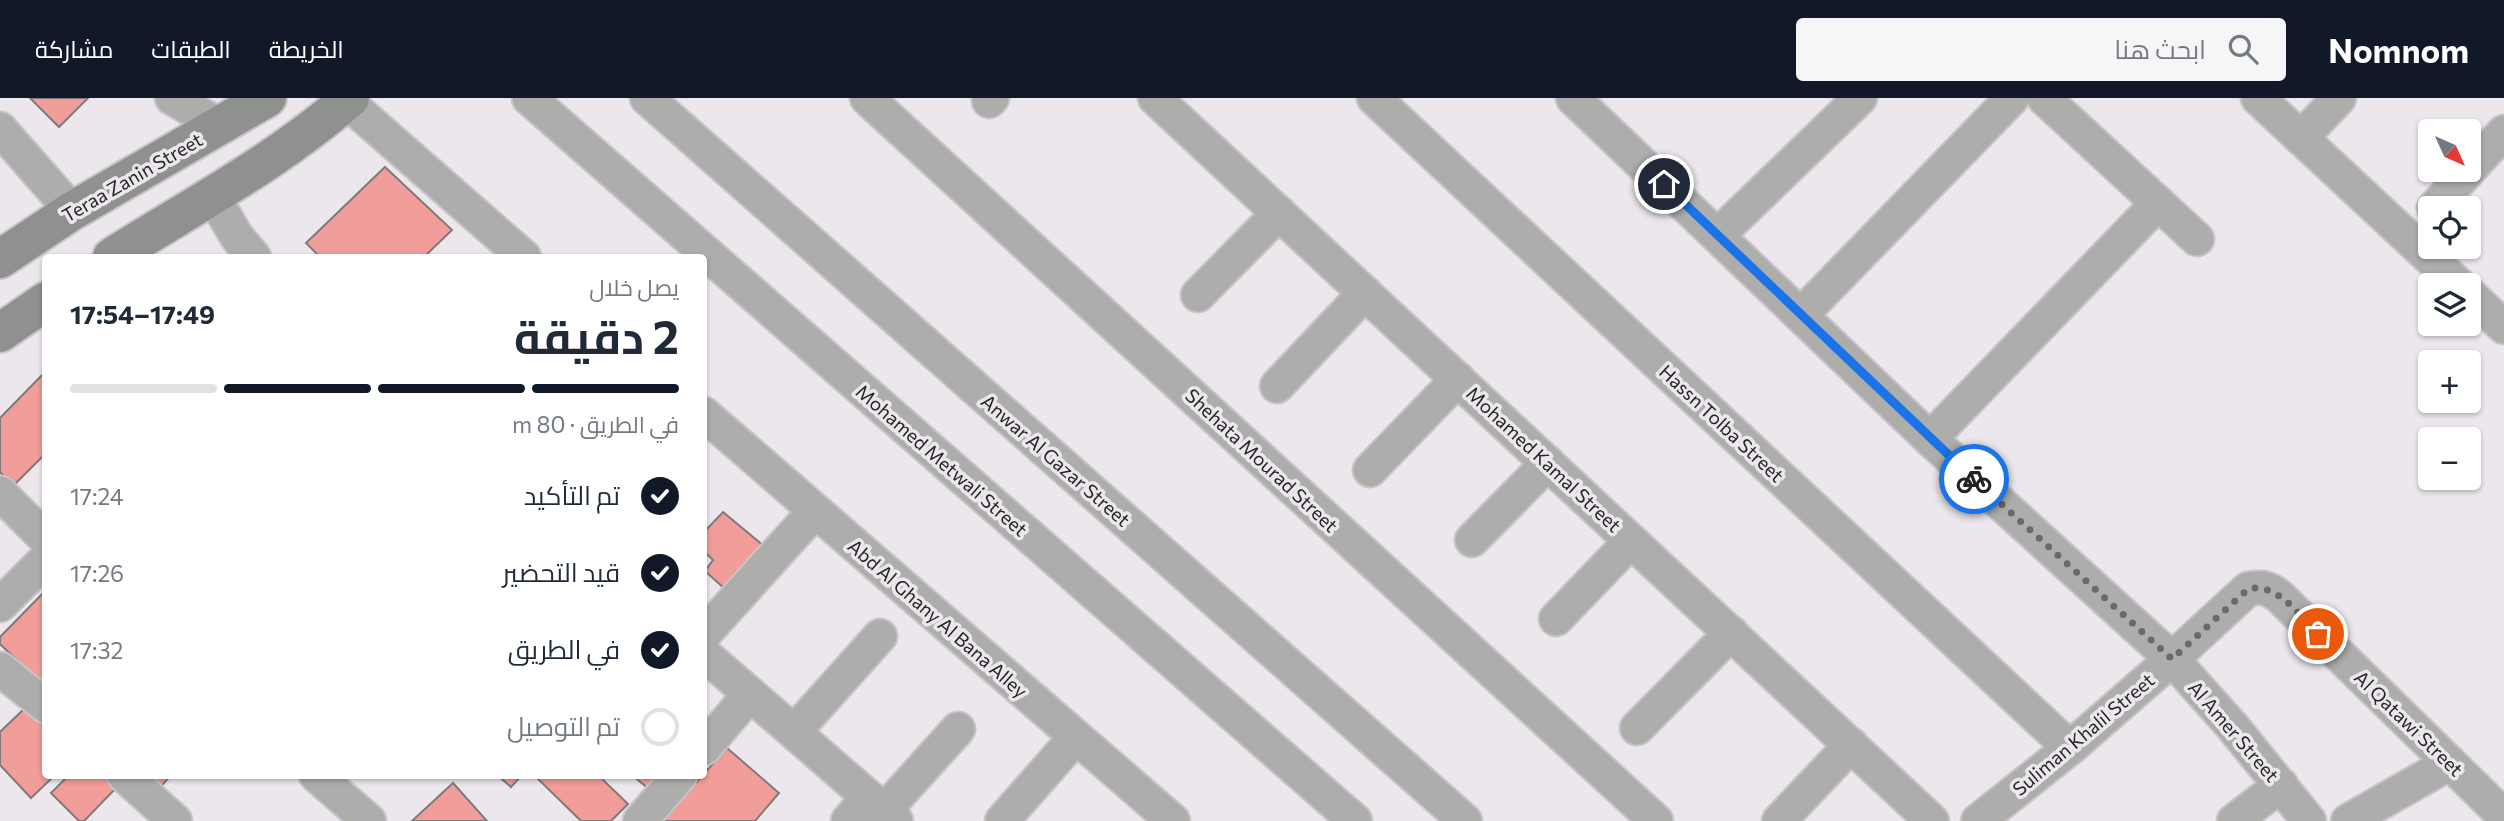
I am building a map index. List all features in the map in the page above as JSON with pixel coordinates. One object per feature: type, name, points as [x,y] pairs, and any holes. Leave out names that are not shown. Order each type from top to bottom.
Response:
[{"type":"street","points":[[172,98],[221,126]]},
{"type":"street","name":"Teraa Zanin Street","points":[[0,258],[72,211],[267,98]]},
{"type":"street","name":"Mohamed Metwali Street","points":[[530,98],[1355,821]]},
{"type":"street","name":"Anwar Al Gazar Street","points":[[647,98],[1465,821]]},
{"type":"street","name":"Shehata Mourad Street","points":[[867,98],[1656,821]]},
{"type":"street","name":"Mohamed Kamal Street","points":[[1155,98],[1932,821]]},
{"type":"street","name":"Hassn Tolba Street","points":[[1374,98],[2070,748]]},
{"type":"street","name":"Al Amer Street","points":[[1573,98],[1930,439],[2172,659],[2232,726],[2309,821]]},
{"type":"street","points":[[1718,235],[1860,98]]},
{"type":"street","points":[[1801,315],[2012,98]]},
{"type":"street","points":[[2044,98],[2197,239]]},
{"type":"street","points":[[2258,98],[2446,273]]},
{"type":"street","points":[[2301,138],[2339,98]]},
{"type":"street","points":[[117,254],[263,166],[311,132],[348,100],[521,254]]},
{"type":"street","points":[[0,130],[72,211]]},
{"type":"street","points":[[2445,196],[2504,132]]},
{"type":"street","points":[[213,196],[237,237],[251,254]]},
{"type":"street","points":[[1930,439],[2158,203]]},
{"type":"street","points":[[1198,295],[1279,213]]},
{"type":"street","points":[[2407,237],[2418,225]]},
{"type":"street","points":[[1277,386],[1365,293]]},
{"type":"street","points":[[2481,305],[2504,327]]},
{"type":"street","points":[[0,333],[42,310]]},
{"type":"street","points":[[1370,470],[1458,379]]},
{"type":"street","name":"Abd Al Ghany Al Bana Alley","points":[[707,417],[1173,821]]},
{"type":"street","points":[[1472,540],[1548,463]]},
{"type":"street","points":[[0,493],[42,535]]},
{"type":"street","points":[[707,631],[815,511]]},
{"type":"street","points":[[1556,619],[1632,541]]},
{"type":"street","points":[[0,605],[42,563]]},
{"type":"street","name":"Al Qatawi Street","points":[[2248,589],[2258,586],[2270,589],[2280,597],[2504,816]]},
{"type":"street","name":"Suliman Khalil Street","points":[[1996,815],[2248,589]]},
{"type":"street","points":[[1637,728],[1731,634]]},
{"type":"street","points":[[794,732],[880,636]]},
{"type":"street","points":[[707,657],[794,732],[874,813],[958,729]]},
{"type":"street","points":[[0,669],[42,703]]},
{"type":"street","points":[[707,744],[750,694]]},
{"type":"street","points":[[1002,821],[1075,738]]},
{"type":"street","points":[[1779,821],[1851,745]]},
{"type":"street","points":[[2348,821],[2451,763]]},
{"type":"street","points":[[128,779],[175,821]]},
{"type":"street","points":[[321,779],[369,821]]},
{"type":"street","points":[[640,821],[677,779]]},
{"type":"street","points":[[2234,821],[2281,785]]},
{"type":"building","points":[[30,98],[88,98],[59,127]]},
{"type":"building","points":[[385,167],[452,230],[427,254],[317,254],[306,243]]},
{"type":"building","points":[[42,375],[42,457],[13,486],[0,472],[0,418]]},
{"type":"building","points":[[723,512],[765,547],[736,599],[707,573],[713,560],[707,554],[707,529]]},
{"type":"building","points":[[42,594],[42,684],[0,644],[0,637]]},
{"type":"building","points":[[26,707],[42,723],[42,779],[51,779],[31,798],[0,765],[0,732]]},
{"type":"building","points":[[727,748],[779,793],[755,821],[662,821],[699,779],[707,779],[707,770]]},
{"type":"building","points":[[65,779],[112,779],[118,786],[84,821],[79,821],[51,793]]},
{"type":"building","points":[[146,779],[168,779],[158,790]]},
{"type":"building","points":[[502,779],[518,779],[511,787]]},
{"type":"building","points":[[538,779],[602,779],[628,804],[611,821],[581,821]]},
{"type":"building","points":[[637,779],[659,779],[650,790]]},
{"type":"building","points":[[453,783],[487,821],[412,821]]},
{"type":"way so far","points":[[1974,479],[2172,659],[2248,589],[2258,586],[2270,589],[2280,597],[2318,634]]},
{"type":"route","points":[[1664,184],[1974,479]]}]
